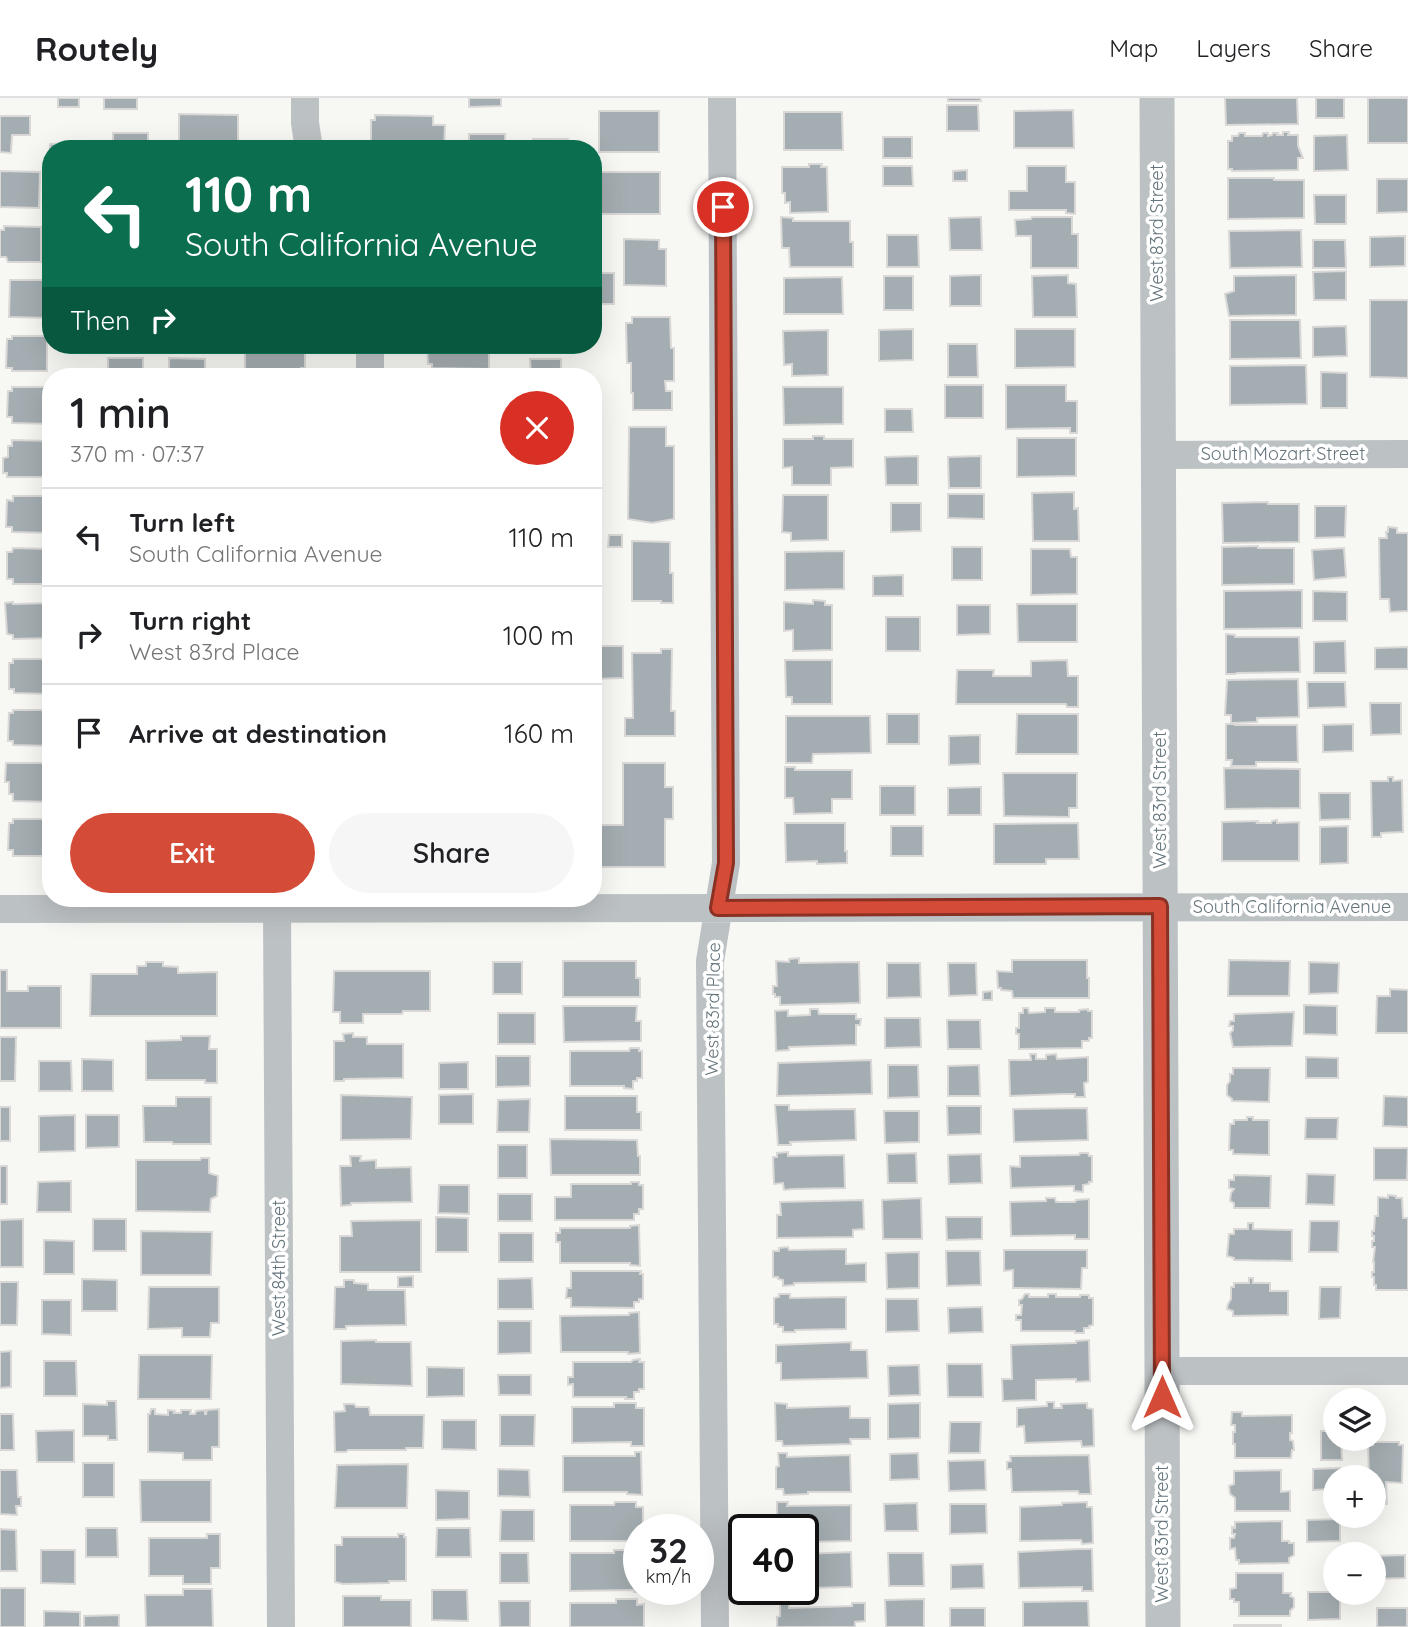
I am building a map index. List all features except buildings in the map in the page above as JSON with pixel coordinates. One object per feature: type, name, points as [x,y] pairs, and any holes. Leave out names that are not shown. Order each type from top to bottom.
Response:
[{"type":"street","points":[[305,98],[308,140]]},
{"type":"street","name":"West 83rd Place","points":[[715,1627],[710,961],[726,863],[722,98]]},
{"type":"street","name":"West 83rd Street","points":[[1157,98],[1163,1627]]},
{"type":"street","name":"South Mozart Street","points":[[1158,455],[1408,454]]},
{"type":"street","name":"South California Avenue","points":[[602,906],[1408,906]]},
{"type":"street","name":"South California Avenue","points":[[0,909],[309,907]]},
{"type":"street","name":"West 84th Street","points":[[277,909],[281,1627]]},
{"type":"street","points":[[1162,1371],[1408,1371]]},
{"type":"route","points":[[723,207],[726,863],[718,908],[1160,906],[1162,1397]]}]
